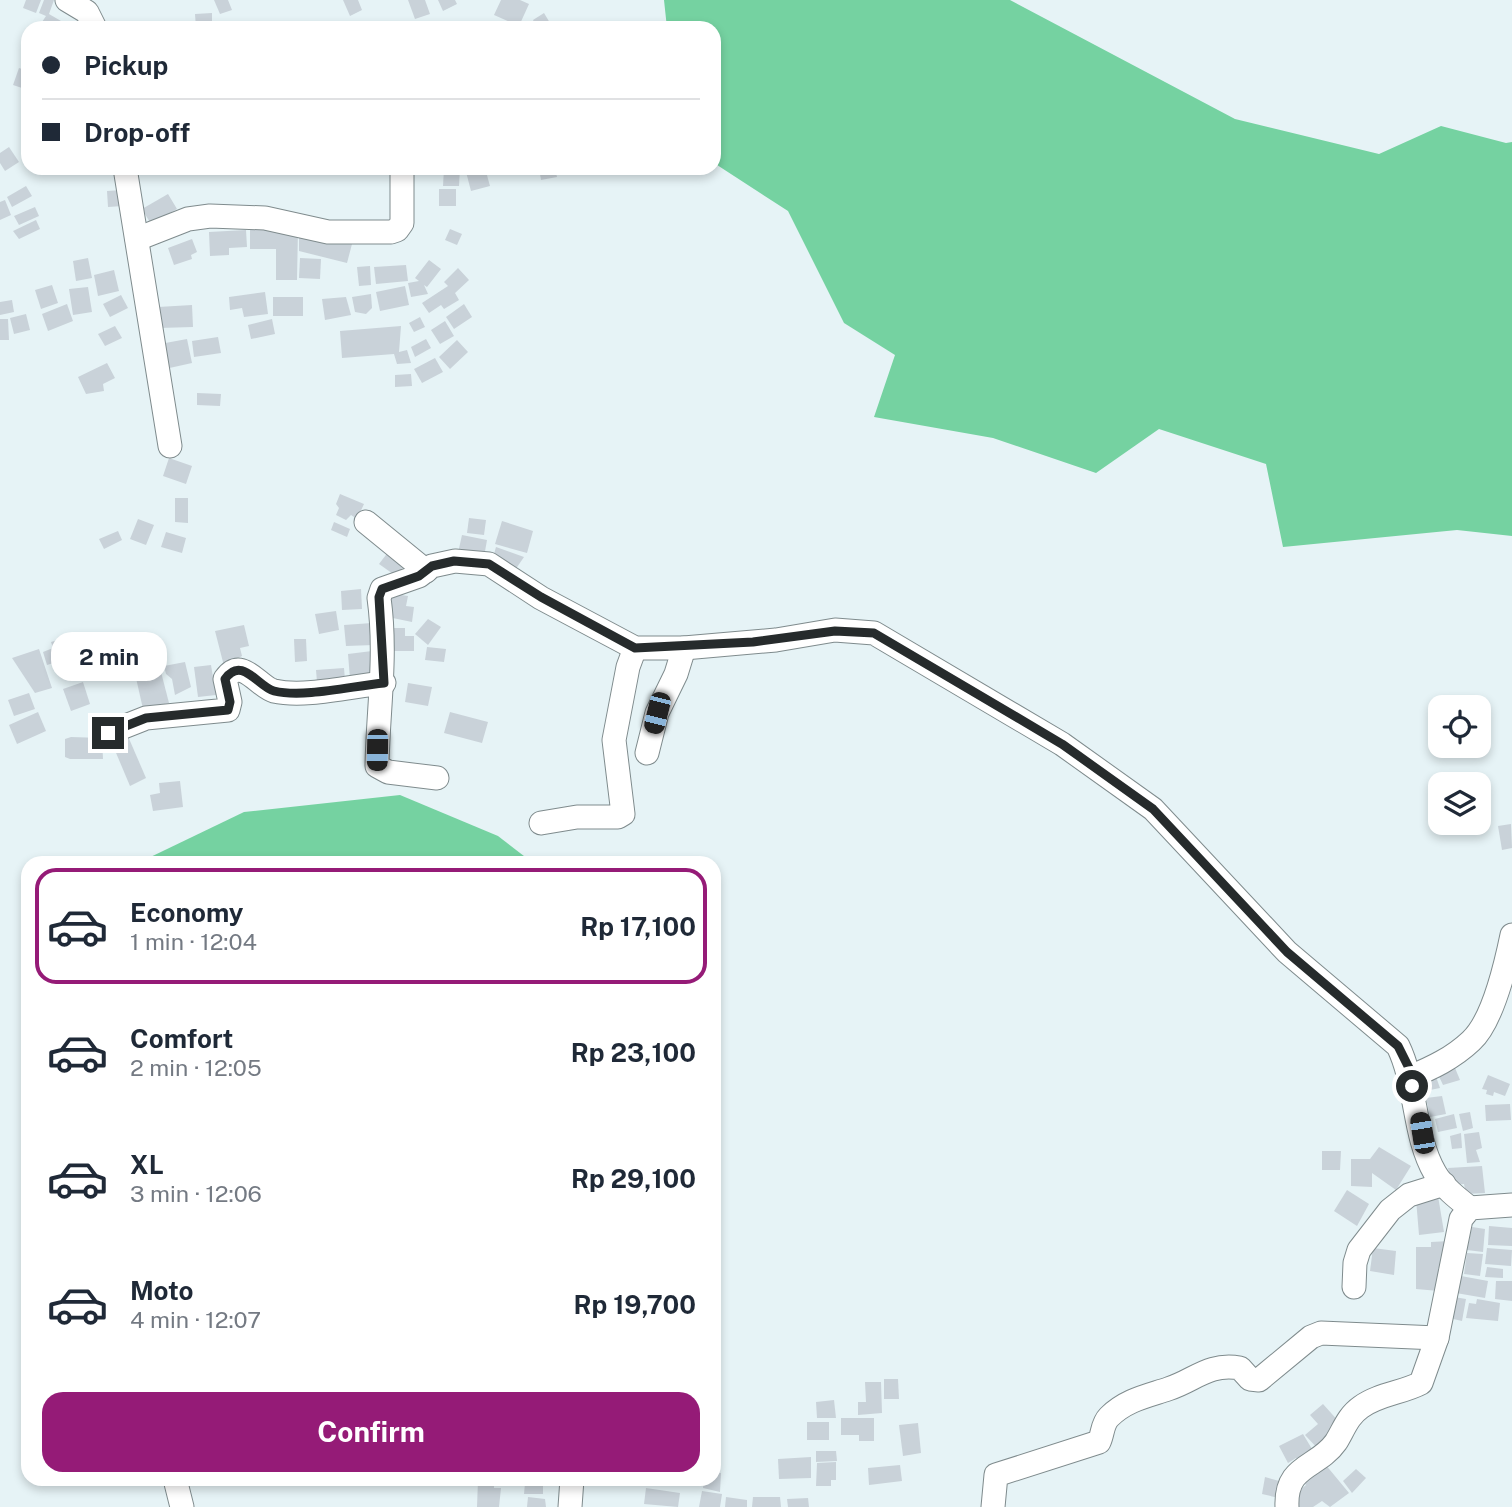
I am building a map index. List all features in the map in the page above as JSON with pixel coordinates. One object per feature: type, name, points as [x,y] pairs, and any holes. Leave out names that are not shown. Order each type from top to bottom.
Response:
[{"type":"street","points":[[67,0],[87,12],[92,21]]},
{"type":"street","points":[[126,175],[170,446]]},
{"type":"street","points":[[136,239],[188,219],[210,216],[265,218],[328,232],[391,232],[397,230],[402,223],[402,175]]},
{"type":"street","points":[[366,523],[426,571]]},
{"type":"street","points":[[437,778],[388,772],[377,766],[378,721],[384,683],[379,597],[382,589],[454,561],[489,564],[541,597],[635,648],[684,648],[855,629],[874,633],[908,650],[1062,744],[1153,809],[1272,937],[1398,1046],[1410,1077],[1434,1172],[1470,1208]]},
{"type":"street","points":[[541,823],[577,817],[618,817],[622,814],[614,740],[628,667],[635,648]]},
{"type":"street","points":[[647,753],[657,713],[676,674],[684,648]]},
{"type":"street","points":[[108,733],[146,718],[228,710],[230,702],[225,679],[229,674],[242,670],[251,672],[265,688],[290,693],[384,683]]},
{"type":"street","points":[[1410,1077],[1442,1064],[1474,1040],[1492,1004],[1512,936]]},
{"type":"street","points":[[1354,1287],[1355,1263],[1359,1250],[1390,1210],[1409,1195],[1444,1184]]},
{"type":"street","points":[[1287,1507],[1286,1492],[1290,1482],[1335,1444],[1345,1423],[1360,1408],[1421,1383],[1437,1338],[1461,1219],[1470,1208],[1512,1205]]},
{"type":"street","points":[[993,1507],[996,1475],[1098,1441],[1108,1417],[1124,1406],[1142,1395],[1168,1389],[1202,1371],[1240,1368],[1250,1379],[1259,1380],[1311,1337],[1332,1331],[1437,1338]]},
{"type":"street","points":[[176,1486],[182,1507]]},
{"type":"street","points":[[570,1507],[572,1486]]},
{"type":"green space","points":[[664,0],[1010,0],[1235,119],[1379,154],[1441,126],[1506,143],[1512,142],[1512,536],[1457,530],[1283,547],[1266,464],[1159,429],[1096,473],[993,438],[874,417],[895,355],[844,323],[788,211],[721,168],[721,21],[666,21]]},
{"type":"green space","points":[[400,795],[498,836],[524,856],[153,856],[244,812]]},
{"type":"building","points":[[26,0],[41,0],[36,13],[23,8]]},
{"type":"building","points":[[44,0],[54,0],[49,14],[61,21],[43,21],[46,16],[39,13]]},
{"type":"building","points":[[214,0],[228,0],[232,10],[220,14]]},
{"type":"building","points":[[343,0],[358,0],[362,10],[350,16]]},
{"type":"building","points":[[408,0],[425,0],[430,14],[415,19]]},
{"type":"building","points":[[438,0],[455,0],[457,4],[443,11]]},
{"type":"building","points":[[501,0],[520,0],[529,4],[521,21],[508,21],[494,15]]},
{"type":"building","points":[[212,13],[212,21],[196,21],[195,14]]},
{"type":"building","points":[[544,13],[549,21],[534,21]]},
{"type":"building","points":[[19,68],[21,69],[21,88],[13,85]]},
{"type":"building","points":[[9,147],[19,162],[5,171],[0,163],[0,153]]},
{"type":"building","points":[[444,175],[460,175],[459,186],[443,186]]},
{"type":"building","points":[[467,175],[487,175],[490,186],[471,191]]},
{"type":"building","points":[[540,175],[557,175],[557,177],[541,180]]},
{"type":"building","points":[[26,186],[32,196],[12,207],[7,197]]},
{"type":"building","points":[[439,189],[456,189],[456,206],[439,206]]},
{"type":"building","points":[[122,190],[123,206],[108,207],[107,191]]},
{"type":"building","points":[[168,194],[177,209],[151,224],[142,209]]},
{"type":"building","points":[[5,200],[11,215],[0,220],[0,202]]},
{"type":"building","points":[[35,207],[39,216],[19,225],[14,216]]},
{"type":"building","points":[[36,220],[40,229],[19,239],[13,231]]},
{"type":"building","points":[[250,229],[298,229],[297,280],[276,280],[276,249],[250,249]]},
{"type":"building","points":[[450,229],[462,234],[457,245],[445,240]]},
{"type":"building","points":[[246,230],[247,247],[229,248],[229,255],[210,256],[209,232]]},
{"type":"building","points":[[299,230],[352,244],[347,263],[299,251]]},
{"type":"building","points":[[192,239],[197,252],[191,255],[192,259],[174,265],[168,248]]},
{"type":"building","points":[[88,258],[92,278],[76,281],[73,261]]},
{"type":"building","points":[[300,258],[321,259],[320,279],[299,278]]},
{"type":"building","points":[[429,260],[441,269],[427,287],[424,285],[428,294],[411,297],[408,283],[419,281],[415,278]]},
{"type":"building","points":[[406,265],[408,281],[376,284],[374,267]]},
{"type":"building","points":[[370,266],[371,285],[359,286],[357,267]]},
{"type":"building","points":[[458,268],[469,280],[455,293],[459,300],[444,309],[441,305],[429,313],[422,303],[448,286],[444,282]]},
{"type":"building","points":[[114,270],[119,291],[98,296],[94,275]]},
{"type":"building","points":[[52,285],[58,303],[41,309],[35,290]]},
{"type":"building","points":[[405,286],[409,305],[380,311],[376,292]]},
{"type":"building","points":[[88,287],[92,312],[73,315],[69,289]]},
{"type":"building","points":[[265,292],[268,314],[244,317],[242,308],[230,310],[229,297]]},
{"type":"building","points":[[371,294],[372,308],[366,314],[355,312],[352,297]]},
{"type":"building","points":[[121,295],[128,308],[110,317],[103,304]]},
{"type":"building","points":[[273,297],[303,297],[303,316],[273,316]]},
{"type":"building","points":[[346,297],[351,315],[325,320],[322,299]]},
{"type":"building","points":[[12,300],[14,312],[0,315],[0,302]]},
{"type":"building","points":[[67,304],[73,321],[48,331],[42,314]]},
{"type":"building","points":[[464,304],[472,317],[454,329],[446,317]]},
{"type":"building","points":[[192,305],[193,327],[159,328],[158,307]]},
{"type":"building","points":[[26,314],[30,330],[14,334],[10,318]]},
{"type":"building","points":[[420,317],[425,327],[414,332],[409,323]]},
{"type":"building","points":[[0,319],[8,319],[9,340],[0,340]]},
{"type":"building","points":[[272,319],[275,334],[251,339],[248,325]]},
{"type":"building","points":[[445,321],[454,336],[440,344],[431,330]]},
{"type":"building","points":[[115,326],[122,338],[105,346],[98,334]]},
{"type":"building","points":[[401,326],[399,352],[407,350],[411,363],[397,364],[394,354],[342,358],[340,331]]},
{"type":"building","points":[[218,337],[221,353],[194,357],[192,341]]},
{"type":"building","points":[[187,339],[192,363],[165,369],[160,344]]},
{"type":"building","points":[[426,339],[431,348],[415,357],[411,347]]},
{"type":"building","points":[[457,340],[468,352],[450,369],[439,357]]},
{"type":"building","points":[[435,358],[443,372],[422,383],[414,369]]},
{"type":"building","points":[[107,363],[115,378],[103,384],[104,391],[86,394],[78,377]]},
{"type":"building","points":[[411,374],[412,386],[395,387],[395,375]]},
{"type":"building","points":[[197,393],[221,394],[220,406],[197,405]]},
{"type":"building","points":[[169,458],[192,466],[186,484],[163,476]]},
{"type":"building","points":[[340,494],[364,504],[357,519],[351,515],[346,520],[336,515]]},
{"type":"building","points":[[175,498],[188,498],[188,523],[175,522]]},
{"type":"building","points":[[469,518],[486,520],[484,535],[467,533]]},
{"type":"building","points":[[138,519],[154,525],[146,545],[130,539]]},
{"type":"building","points":[[502,521],[533,531],[527,553],[495,544]]},
{"type":"building","points":[[334,522],[350,529],[347,537],[331,530]]},
{"type":"building","points":[[118,531],[122,540],[104,549],[99,539]]},
{"type":"building","points":[[166,532],[186,538],[182,553],[161,547]]},
{"type":"building","points":[[462,535],[487,540],[484,557],[458,553]]},
{"type":"building","points":[[392,547],[409,559],[396,576],[379,564]]},
{"type":"building","points":[[496,547],[524,557],[513,573],[492,561]]},
{"type":"building","points":[[361,589],[362,609],[342,610],[341,591]]},
{"type":"building","points":[[387,593],[408,596],[406,606],[414,607],[412,622],[383,616]]},
{"type":"building","points":[[336,611],[339,630],[319,634],[315,614]]},
{"type":"building","points":[[428,619],[441,627],[428,645],[415,634]]},
{"type":"building","points":[[372,623],[374,645],[346,646],[344,625]]},
{"type":"building","points":[[244,625],[249,646],[240,648],[242,656],[224,666],[215,631]]},
{"type":"building","points":[[388,628],[405,628],[405,636],[414,636],[414,651],[388,651]]},
{"type":"building","points":[[67,637],[73,657],[47,665],[43,652],[53,648],[51,642]]},
{"type":"building","points":[[294,639],[306,639],[307,661],[295,662]]},
{"type":"building","points":[[427,647],[446,649],[444,662],[425,660]]},
{"type":"building","points":[[39,649],[52,688],[35,693],[12,658]]},
{"type":"building","points":[[372,651],[374,677],[350,679],[348,654]]},
{"type":"building","points":[[76,660],[104,660],[103,679],[75,679]]},
{"type":"building","points":[[185,662],[191,687],[175,695],[172,679],[166,674],[164,666]]},
{"type":"building","points":[[211,665],[216,695],[198,697],[194,667]]},
{"type":"building","points":[[344,668],[345,680],[317,682],[316,670]]},
{"type":"building","points":[[161,672],[169,703],[143,709],[136,678]]},
{"type":"building","points":[[83,682],[90,704],[71,711],[63,689]]},
{"type":"building","points":[[408,683],[432,687],[428,706],[405,702]]},
{"type":"building","points":[[29,693],[35,709],[14,716],[8,700]]},
{"type":"building","points":[[38,712],[46,731],[17,744],[9,725]]},
{"type":"building","points":[[450,712],[488,722],[482,743],[444,733]]},
{"type":"building","points":[[127,734],[146,778],[130,786],[111,741]]},
{"type":"building","points":[[102,738],[103,759],[65,757],[65,739]]},
{"type":"building","points":[[180,781],[183,807],[153,811],[150,795],[160,793],[159,783]]},
{"type":"building","points":[[1511,824],[1512,848],[1502,850],[1498,826]]},
{"type":"building","points":[[1453,1063],[1460,1080],[1443,1085],[1436,1070]]},
{"type":"building","points":[[1434,1071],[1440,1088],[1425,1091],[1420,1074]]},
{"type":"building","points":[[1488,1075],[1510,1084],[1505,1096],[1494,1092],[1493,1096],[1486,1094],[1487,1090],[1482,1089]]},
{"type":"building","points":[[1442,1096],[1446,1114],[1430,1117],[1426,1098]]},
{"type":"building","points":[[1510,1104],[1511,1120],[1486,1121],[1485,1105]]},
{"type":"building","points":[[1470,1112],[1473,1128],[1463,1131],[1459,1114]]},
{"type":"building","points":[[1454,1114],[1457,1128],[1438,1132],[1435,1119]]},
{"type":"building","points":[[1479,1132],[1482,1148],[1476,1150],[1480,1162],[1467,1163],[1464,1134]]},
{"type":"building","points":[[1461,1133],[1462,1148],[1452,1149],[1450,1136]]},
{"type":"building","points":[[1379,1147],[1411,1166],[1396,1190],[1372,1173],[1372,1187],[1351,1186],[1351,1159],[1370,1159]]},
{"type":"building","points":[[1322,1151],[1341,1151],[1340,1170],[1322,1170]]},
{"type":"building","points":[[1482,1166],[1485,1193],[1466,1194],[1464,1184],[1451,1185],[1448,1168]]},
{"type":"building","points":[[1347,1190],[1369,1204],[1357,1226],[1334,1211]]},
{"type":"building","points":[[1438,1196],[1444,1232],[1419,1235],[1416,1199]]},
{"type":"building","points":[[1489,1226],[1512,1228],[1512,1246],[1488,1245]]},
{"type":"building","points":[[1472,1227],[1485,1229],[1483,1252],[1467,1250]]},
{"type":"building","points":[[1450,1241],[1452,1266],[1438,1268],[1439,1291],[1416,1289],[1416,1247],[1431,1247],[1431,1242]]},
{"type":"building","points":[[1373,1248],[1396,1251],[1394,1275],[1370,1271]]},
{"type":"building","points":[[1487,1248],[1512,1250],[1511,1266],[1485,1264]]},
{"type":"building","points":[[1467,1253],[1483,1254],[1480,1276],[1464,1274]]},
{"type":"building","points":[[1487,1267],[1503,1269],[1503,1278],[1485,1277]]},
{"type":"building","points":[[1461,1276],[1488,1281],[1485,1298],[1456,1293]]},
{"type":"building","points":[[1496,1281],[1512,1281],[1512,1301],[1495,1299]]},
{"type":"building","points":[[1454,1297],[1466,1299],[1462,1321],[1449,1318]]},
{"type":"building","points":[[1477,1299],[1500,1303],[1498,1321],[1466,1318],[1469,1303],[1476,1304]]},
{"type":"building","points":[[884,1379],[898,1379],[899,1399],[884,1399]]},
{"type":"building","points":[[865,1382],[881,1382],[882,1413],[858,1415],[858,1402],[866,1402]]},
{"type":"building","points":[[834,1400],[836,1418],[817,1418],[816,1402]]},
{"type":"building","points":[[1323,1404],[1340,1423],[1320,1451],[1305,1435],[1318,1424],[1310,1415]]},
{"type":"building","points":[[841,1418],[874,1418],[874,1441],[859,1441],[859,1435],[841,1435]]},
{"type":"building","points":[[807,1422],[829,1422],[829,1440],[807,1440]]},
{"type":"building","points":[[918,1423],[921,1453],[903,1456],[899,1425]]},
{"type":"building","points":[[1303,1434],[1315,1454],[1300,1464],[1296,1458],[1288,1463],[1279,1446]]},
{"type":"building","points":[[816,1451],[836,1451],[837,1461],[816,1462]]},
{"type":"building","points":[[811,1457],[811,1478],[779,1479],[778,1459]]},
{"type":"building","points":[[836,1462],[836,1480],[831,1480],[831,1486],[816,1486],[817,1463]]},
{"type":"building","points":[[1325,1464],[1349,1493],[1330,1507],[1322,1501],[1313,1507],[1295,1507],[1290,1499],[1306,1485],[1302,1479]]},
{"type":"building","points":[[900,1465],[902,1481],[869,1485],[868,1468]]},
{"type":"building","points":[[1356,1469],[1366,1478],[1352,1493],[1343,1481]]},
{"type":"building","points":[[1265,1477],[1283,1482],[1279,1498],[1262,1494]]},
{"type":"building","points":[[478,1486],[501,1488],[499,1507],[477,1507]]},
{"type":"building","points":[[525,1486],[543,1486],[543,1494],[524,1494]]},
{"type":"building","points":[[720,1486],[720,1492],[703,1488]]},
{"type":"building","points":[[646,1488],[680,1493],[678,1507],[644,1504]]},
{"type":"building","points":[[702,1491],[722,1494],[720,1507],[699,1507]]},
{"type":"building","points":[[528,1497],[545,1499],[546,1507],[527,1507]]},
{"type":"building","points":[[726,1497],[747,1500],[747,1507],[725,1507]]},
{"type":"building","points":[[753,1497],[780,1497],[781,1507],[752,1507]]},
{"type":"building","points":[[808,1498],[809,1507],[788,1507],[787,1499]]},
{"type":"route","points":[[108,733],[146,718],[228,710],[230,702],[225,679],[229,674],[242,670],[251,672],[265,688],[276,692],[290,693],[384,683],[379,597],[382,589],[419,576],[432,566],[454,561],[489,564],[541,597],[635,648],[684,648],[776,640],[855,629],[874,633],[914,654],[1062,744],[1153,809],[1287,952],[1398,1046],[1409,1068],[1412,1086]]}]
